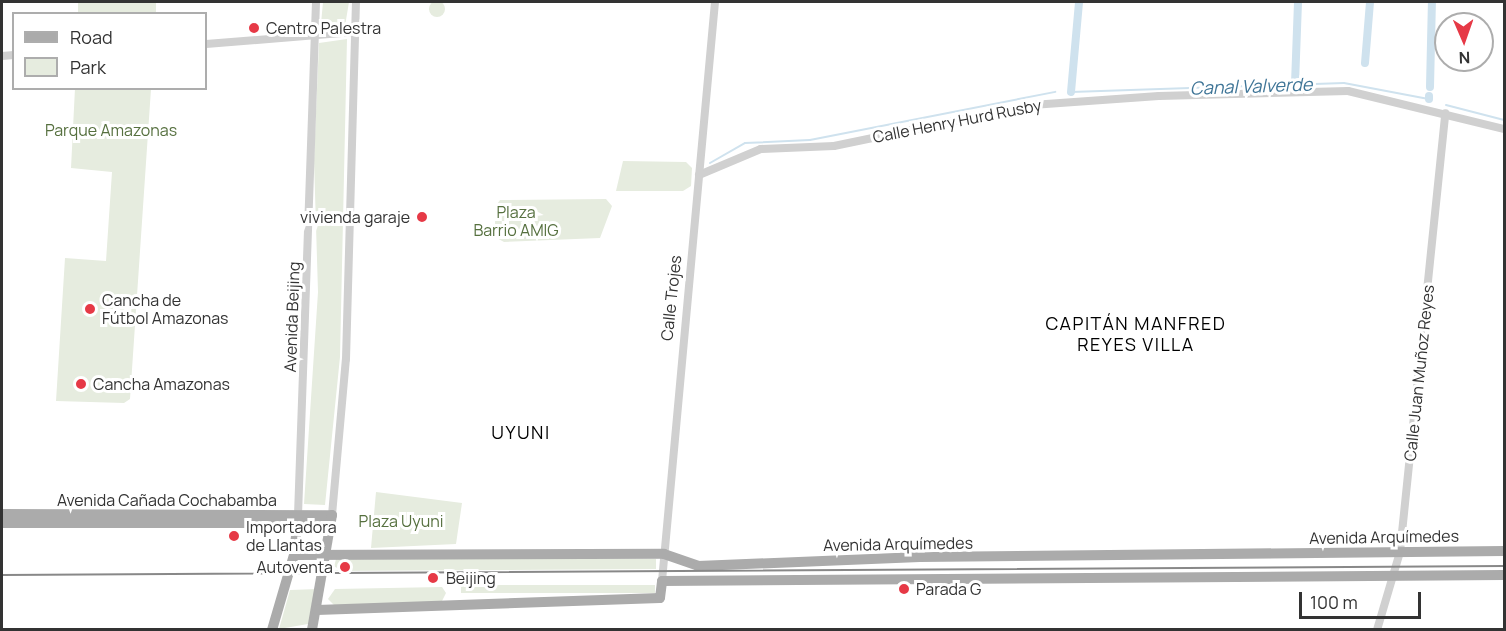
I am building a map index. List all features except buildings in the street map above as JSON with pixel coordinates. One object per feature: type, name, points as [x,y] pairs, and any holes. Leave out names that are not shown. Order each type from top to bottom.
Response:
[{"type":"main road","name":"Avenida Cañada Cochabamba","points":[[2,514],[298,519]]},
{"type":"main road","name":"Avenida Beijing","points":[[272,630],[294,555],[298,519]]},
{"type":"main road","name":"Avenida Cañada Cochabamba","points":[[2,523],[332,519]]},
{"type":"main road","points":[[312,630],[328,554],[332,519]]},
{"type":"main road","name":"Avenida Arquímedes","points":[[294,555],[664,554],[710,566],[920,557],[1504,551]]},
{"type":"main road","points":[[662,581],[1504,575]]},
{"type":"main road","name":"Calle Trojes","points":[[317,610],[660,598],[662,581]]},
{"type":"street","name":"Avenida Beijing","points":[[298,519],[310,272],[313,39],[316,2]]},
{"type":"street","points":[[332,519],[346,359],[356,2]]},
{"type":"street","name":"Calle Trojes","points":[[662,581],[715,2]]},
{"type":"street","points":[[207,44],[313,39],[354,32]]},
{"type":"street","name":"Calle Henry Hurd Rusby","points":[[699,175],[761,149],[834,146],[1032,105],[1348,90],[1504,129]]},
{"type":"street","name":"Calle Juan Muñoz Reyes","points":[[1377,630],[1400,552],[1445,113]]},
{"type":"green space","points":[[434,1],[440,1],[445,9],[443,15],[434,17],[429,12],[429,6]]},
{"type":"green space","points":[[78,2],[156,2],[156,12],[78,12]]},
{"type":"green space","points":[[323,2],[349,2],[345,26],[320,34]]},
{"type":"green space","points":[[347,39],[340,357],[325,505],[304,504],[318,292],[314,160],[319,43]]},
{"type":"green space","name":"Parque Amazonas","points":[[75,90],[151,90],[130,399],[124,403],[56,401],[65,258],[106,261],[112,172],[71,168]]},
{"type":"green space","points":[[623,161],[686,162],[692,168],[691,186],[683,191],[616,191]]},
{"type":"green space","name":"Plaza Barrio AMIG","points":[[606,199],[612,206],[600,238],[504,242],[495,237],[495,207],[500,200]]},
{"type":"green space","name":"Plaza Uyuni","points":[[376,492],[462,503],[456,544],[371,548]]},
{"type":"green space","points":[[336,559],[656,559],[656,569],[333,571]]},
{"type":"green space","points":[[461,585],[655,585],[655,593],[461,593]]},
{"type":"green space","points":[[442,587],[446,593],[441,603],[334,605],[328,599],[335,589]]},
{"type":"green space","points":[[318,589],[308,624],[279,629],[290,590]]},
{"type":"waterway","points":[[1071,92],[1079,2]]},
{"type":"waterway","points":[[1295,84],[1298,2]]},
{"type":"waterway","points":[[1365,63],[1370,2]]},
{"type":"waterway","points":[[1430,87],[1432,2]]},
{"type":"waterway","name":"Canal Valverde","points":[[1071,92],[1344,83],[1429,99]]},
{"type":"waterway","name":"Canal Valverde","points":[[710,163],[745,143],[810,140],[1055,92]]},
{"type":"waterway","name":"Canal Valverde","points":[[1446,105],[1504,120]]},
{"type":"tram line","points":[[2,575],[1504,566]]},
{"type":"place","name":"Centro Palestra","points":[[254,28]]},
{"type":"place","name":"vivienda garaje","points":[[422,217]]},
{"type":"place","name":"Cancha de Fútbol Amazonas","points":[[90,309]]},
{"type":"place","name":"Cancha Amazonas","points":[[81,384]]},
{"type":"place","name":"Importadora de Llantas","points":[[234,536]]},
{"type":"place","name":"Autoventa","points":[[345,567]]},
{"type":"place","name":"Beijing","points":[[433,578]]},
{"type":"place","name":"Parada G","points":[[904,589]]},
{"type":"district","name":"CAPITÁN MANFRED REYES VILLA","points":[[1136,334]]},
{"type":"district","name":"UYUNI","points":[[521,432]]}]
